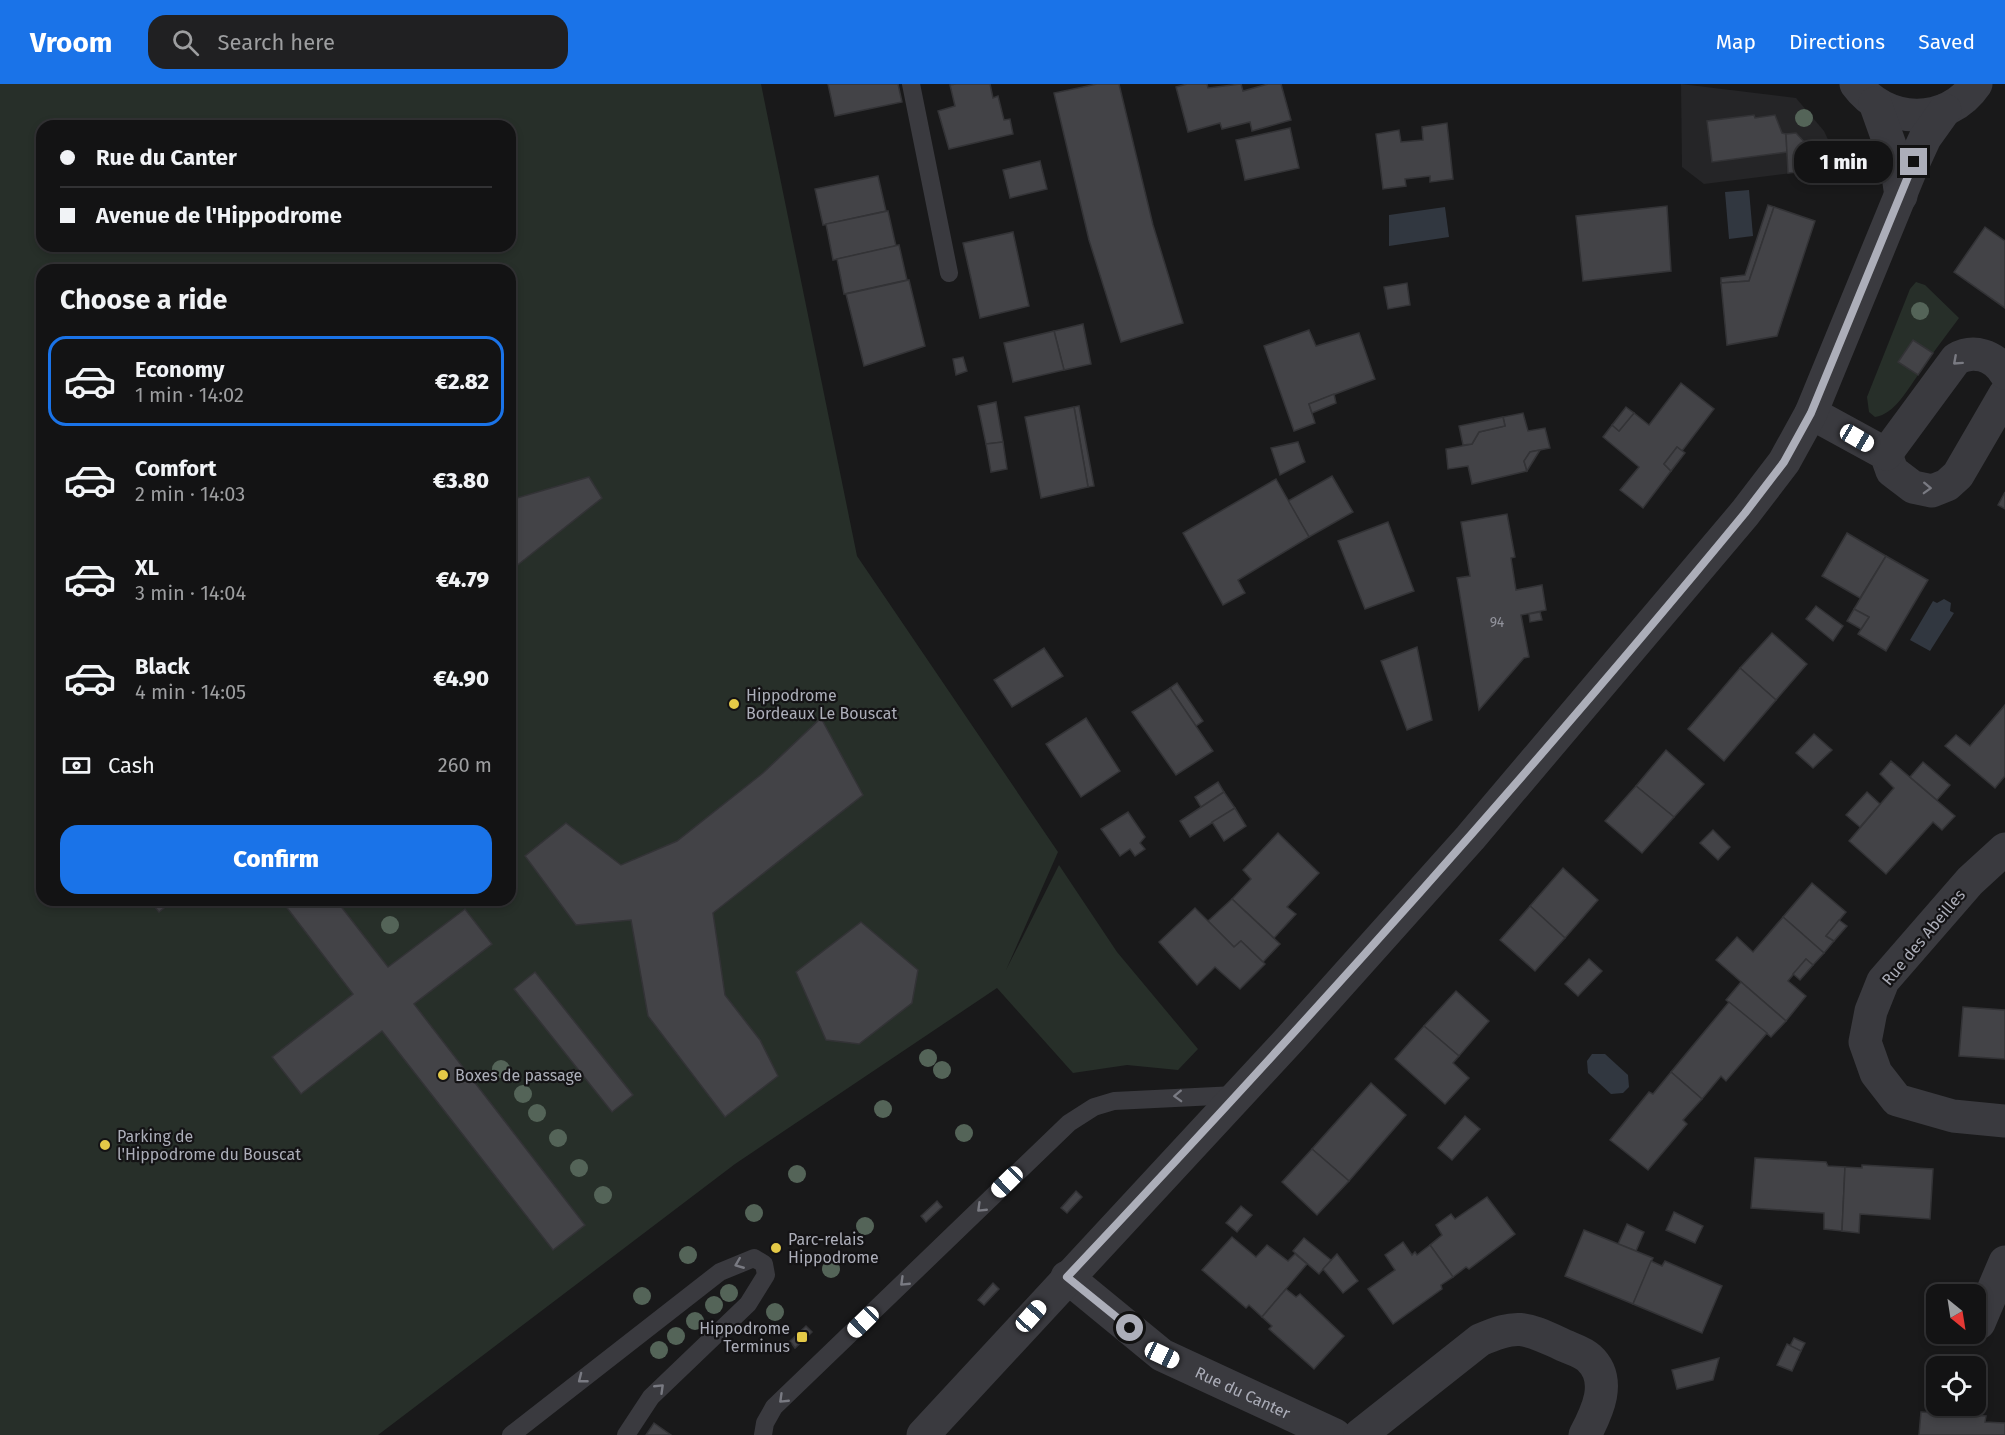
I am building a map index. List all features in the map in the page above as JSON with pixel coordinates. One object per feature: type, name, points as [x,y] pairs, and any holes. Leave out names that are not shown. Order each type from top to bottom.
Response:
[{"type":"street","points":[[1865,94],[1891,112],[1909,116],[1928,115],[1945,110],[1978,85]]},
{"type":"street","points":[[1865,94],[1896,162],[1901,195]]},
{"type":"street","points":[[923,1435],[1067,1277],[1291,1038],[1470,838],[1676,598],[1784,462],[1811,413],[1925,138],[1945,110]]},
{"type":"street","points":[[1886,454],[1956,360],[1967,353],[1981,354],[2005,373]]},
{"type":"street","points":[[1811,413],[1886,454],[1892,471],[1913,487],[1932,490],[1947,485],[1958,475],[2005,394]]},
{"type":"street","name":"Rue des Abeilles","points":[[2005,849],[1970,881],[1883,981],[1871,1011],[1865,1042],[1876,1073],[1898,1100],[1953,1116],[2005,1121]]},
{"type":"street","points":[[1986,1307],[2005,1262]]},
{"type":"street","name":"Rue du Canter","points":[[1067,1277],[1162,1355],[1335,1435]]},
{"type":"street","points":[[1360,1435],[1480,1340],[1503,1330],[1527,1329],[1588,1357],[1599,1371],[1602,1389],[1599,1407],[1585,1435]]},
{"type":"lane","points":[[911,84],[949,273]]},
{"type":"lane","points":[[763,1435],[765,1424],[774,1407],[1069,1123],[1094,1107],[1114,1101],[1236,1095]]},
{"type":"lane","points":[[511,1435],[720,1272],[754,1258],[764,1263],[766,1275],[748,1304],[651,1397],[626,1435]]},
{"type":"shaded area","name":"Hippodrome Bordeaux Le Bouscat","points":[[0,84],[761,84],[857,556],[1058,852],[1006,970],[1059,865],[1117,952],[1198,1049],[1178,1070],[1127,1065],[1073,1073],[997,988],[735,1164],[378,1435],[0,1435]]},
{"type":"shaded area","points":[[1681,84],[1796,98],[1824,131],[1841,167],[1704,184],[1682,167]]},
{"type":"shaded area","points":[[1749,190],[1753,236],[1729,239],[1725,192]]},
{"type":"shaded area","points":[[1445,207],[1449,237],[1389,246],[1389,215]]},
{"type":"shaded area","points":[[1916,282],[1925,285],[1959,318],[1933,353],[1898,362],[1918,375],[1889,411],[1875,417],[1869,412],[1867,397],[1910,289]]},
{"type":"shaded area","points":[[1944,599],[1951,603],[1950,611],[1954,613],[1930,651],[1910,640],[1933,601],[1937,603]]},
{"type":"shaded area","points":[[1592,1054],[1605,1054],[1628,1075],[1629,1087],[1623,1093],[1611,1094],[1588,1073],[1587,1061]]},
{"type":"building","points":[[828,84],[898,84],[902,102],[835,116]]},
{"type":"building","points":[[990,84],[993,98],[998,96],[1004,120],[1010,119],[1013,134],[949,149],[938,111],[955,106],[950,85]]},
{"type":"building","points":[[1097,84],[1119,84],[1153,225],[1183,323],[1121,342],[1089,240],[1054,93]]},
{"type":"building","points":[[1187,84],[1207,84],[1208,88],[1241,84],[1243,91],[1268,84],[1281,84],[1291,120],[1252,131],[1250,122],[1222,129],[1220,123],[1188,132],[1176,87]]},
{"type":"building","points":[[1754,115],[1755,118],[1775,115],[1782,133],[1786,134],[1787,152],[1712,162],[1707,121]]},
{"type":"building","points":[[1447,123],[1453,179],[1430,182],[1430,176],[1405,179],[1406,186],[1383,189],[1376,134],[1399,130],[1401,142],[1423,140],[1422,127]]},
{"type":"building","points":[[1290,128],[1299,168],[1245,180],[1236,140]]},
{"type":"building","points":[[1796,133],[1807,145],[1809,171],[1788,173],[1786,134]]},
{"type":"building","points":[[1040,161],[1047,189],[1010,198],[1003,170]]},
{"type":"building","points":[[878,176],[886,211],[823,225],[815,189]]},
{"type":"building","points":[[1768,205],[1774,207],[1749,281],[1721,283],[1721,278],[1745,275]]},
{"type":"building","points":[[1667,206],[1671,271],[1583,281],[1576,216]]},
{"type":"building","points":[[1774,207],[1815,221],[1777,336],[1727,345],[1721,283],[1749,281]]},
{"type":"building","points":[[888,211],[896,246],[833,260],[826,224]]},
{"type":"building","points":[[1985,227],[2005,241],[2005,308],[1954,272]]},
{"type":"building","points":[[1013,232],[1029,306],[980,318],[963,243]]},
{"type":"building","points":[[899,245],[907,280],[844,294],[837,259]]},
{"type":"building","points":[[909,280],[925,346],[864,366],[846,294]]},
{"type":"building","points":[[1407,283],[1410,305],[1388,309],[1384,287]]},
{"type":"building","points":[[1083,324],[1091,364],[1064,370],[1054,331]]},
{"type":"building","points":[[1309,330],[1316,346],[1359,333],[1375,379],[1309,404],[1315,423],[1294,431],[1264,346]]},
{"type":"building","points":[[1054,331],[1064,370],[1013,382],[1004,343]]},
{"type":"building","points":[[1913,340],[1933,353],[1918,375],[1898,362]]},
{"type":"building","points":[[963,357],[967,371],[956,375],[953,359]]},
{"type":"building","points":[[1681,383],[1714,409],[1682,451],[1677,447],[1664,464],[1671,471],[1643,508],[1620,490],[1639,467],[1603,437],[1612,425],[1619,431],[1634,413],[1649,425]]},
{"type":"building","points":[[1334,394],[1336,403],[1312,413],[1309,404]]},
{"type":"building","points":[[996,402],[1003,442],[986,444],[978,406]]},
{"type":"building","points":[[1079,406],[1094,486],[1088,487],[1074,407]]},
{"type":"building","points":[[1074,407],[1088,487],[1041,498],[1025,417]]},
{"type":"building","points":[[1626,407],[1634,413],[1619,431],[1612,425]]},
{"type":"building","points":[[1523,413],[1528,431],[1545,428],[1550,448],[1530,452],[1524,461],[1527,471],[1472,484],[1468,466],[1448,469],[1446,449],[1472,444],[1479,432],[1505,426],[1503,417]]},
{"type":"building","points":[[1503,417],[1505,426],[1479,432],[1472,444],[1463,445],[1459,426]]},
{"type":"building","points":[[1003,442],[1007,469],[991,472],[986,444]]},
{"type":"building","points":[[1298,442],[1305,462],[1280,475],[1271,448]]},
{"type":"building","points":[[1677,447],[1685,453],[1671,471],[1664,464]]},
{"type":"building","points":[[1540,450],[1527,471],[1524,461],[1530,452]]},
{"type":"building","points":[[1332,476],[1353,512],[1309,537],[1288,501]]},
{"type":"building","points":[[589,477],[602,498],[516,566],[516,498]]},
{"type":"building","points":[[1276,479],[1309,537],[1238,580],[1245,593],[1223,605],[1183,533]]},
{"type":"building","points":[[2005,492],[2005,509],[1998,505]]},
{"type":"building","points":[[1507,514],[1515,557],[1511,558],[1516,590],[1542,585],[1546,610],[1521,615],[1529,657],[1524,658],[1479,710],[1457,578],[1470,576],[1461,522]]},
{"type":"building","points":[[1388,522],[1414,591],[1365,609],[1338,541]]},
{"type":"building","points":[[1847,533],[1886,556],[1860,598],[1822,576]]},
{"type":"building","points":[[1886,556],[1928,580],[1886,651],[1858,634],[1869,617],[1854,609]]},
{"type":"building","points":[[1816,606],[1843,626],[1833,641],[1806,619]]},
{"type":"building","points":[[1854,609],[1869,617],[1861,629],[1847,621]]},
{"type":"building","points":[[1540,612],[1542,620],[1530,622],[1529,614]]},
{"type":"building","points":[[1772,633],[1807,664],[1776,700],[1740,668]]},
{"type":"building","points":[[1417,647],[1432,720],[1407,730],[1381,661]]},
{"type":"building","points":[[1044,648],[1063,676],[1012,707],[994,680]]},
{"type":"building","points":[[1740,668],[1776,700],[1724,761],[1688,729]]},
{"type":"building","points":[[1177,683],[1203,721],[1196,726],[1170,688]]},
{"type":"building","points":[[1170,688],[1213,751],[1176,775],[1132,712]]},
{"type":"building","points":[[2005,705],[2005,776],[1995,788],[1945,746],[1956,735],[1970,746]]},
{"type":"building","points":[[821,718],[863,795],[713,913],[725,995],[760,1040],[778,1076],[725,1117],[648,1016],[631,920],[576,925],[525,856],[566,823],[621,865],[677,841],[763,773]]},
{"type":"building","points":[[1086,718],[1120,771],[1081,797],[1046,744]]},
{"type":"building","points":[[1814,734],[1832,750],[1813,768],[1796,753]]},
{"type":"building","points":[[1666,750],[1704,784],[1674,817],[1636,786]]},
{"type":"building","points":[[1891,761],[1955,816],[1942,830],[1933,822],[1886,874],[1849,841],[1894,788],[1880,774]]},
{"type":"building","points":[[1923,762],[1950,785],[1937,800],[1910,777]]},
{"type":"building","points":[[1218,782],[1224,792],[1201,807],[1195,797]]},
{"type":"building","points":[[1636,786],[1674,817],[1642,853],[1605,821]]},
{"type":"building","points":[[1224,792],[1235,808],[1190,837],[1180,821]]},
{"type":"building","points":[[1867,792],[1880,804],[1860,827],[1846,815]]},
{"type":"building","points":[[1235,808],[1246,826],[1224,841],[1212,822]]},
{"type":"building","points":[[1128,812],[1145,837],[1140,843],[1145,849],[1135,856],[1130,849],[1120,856],[1101,829]]},
{"type":"building","points":[[1713,830],[1730,847],[1718,860],[1700,843]]},
{"type":"building","points":[[1278,833],[1319,873],[1287,907],[1296,914],[1274,938],[1232,899],[1251,879],[1243,870]]},
{"type":"building","points":[[1563,868],[1598,900],[1565,938],[1530,906]]},
{"type":"building","points":[[1812,883],[1846,912],[1826,936],[1834,941],[1824,953],[1783,917]]},
{"type":"building","points":[[1232,899],[1280,944],[1263,962],[1241,941],[1234,947],[1208,921]]},
{"type":"building","points":[[154,906],[166,906],[159,912]]},
{"type":"building","name":"Boxes de passage","points":[[286,906],[341,906],[388,967],[465,909],[492,944],[414,1004],[585,1225],[553,1250],[382,1031],[301,1094],[272,1057],[353,994]]},
{"type":"building","points":[[1530,906],[1565,938],[1535,971],[1500,940]]},
{"type":"building","points":[[1195,908],[1234,947],[1241,941],[1265,964],[1240,989],[1215,967],[1197,985],[1159,942]]},
{"type":"building","points":[[1783,917],[1824,953],[1813,965],[1806,959],[1788,981],[1806,996],[1786,1021],[1716,960],[1737,937],[1753,952]]},
{"type":"building","points":[[1839,920],[1847,926],[1834,941],[1826,936]]},
{"type":"building","points":[[861,922],[918,970],[912,1003],[859,1044],[826,1040],[796,972]]},
{"type":"building","points":[[1589,959],[1602,971],[1578,996],[1565,984]]},
{"type":"building","points":[[1806,959],[1813,965],[1800,980],[1793,974]]},
{"type":"building","points":[[535,972],[633,1095],[612,1112],[514,989]]},
{"type":"building","points":[[1741,982],[1786,1021],[1771,1037],[1726,1000]]},
{"type":"building","points":[[1456,991],[1489,1021],[1459,1056],[1424,1026]]},
{"type":"building","points":[[1729,1002],[1767,1033],[1726,1081],[1721,1076],[1702,1099],[1671,1072]]},
{"type":"building","points":[[1963,1007],[2005,1010],[2005,1059],[1959,1056]]},
{"type":"building","points":[[1424,1026],[1459,1056],[1453,1063],[1469,1078],[1445,1104],[1395,1059]]},
{"type":"building","points":[[1671,1072],[1702,1099],[1683,1120],[1687,1124],[1648,1170],[1610,1140],[1649,1092],[1653,1094]]},
{"type":"building","points":[[1371,1083],[1406,1115],[1349,1181],[1312,1149]]},
{"type":"building","points":[[1465,1116],[1480,1129],[1452,1160],[1438,1148]]},
{"type":"building","points":[[1312,1149],[1349,1181],[1317,1215],[1282,1182]]},
{"type":"building","points":[[1755,1158],[1826,1162],[1828,1166],[1845,1167],[1842,1231],[1824,1229],[1824,1213],[1751,1208]]},
{"type":"building","points":[[1862,1165],[1933,1169],[1930,1219],[1860,1214],[1859,1233],[1842,1231],[1845,1167],[1862,1168]]},
{"type":"building","points":[[1076,1191],[1082,1197],[1067,1213],[1061,1208]]},
{"type":"building","points":[[1487,1197],[1515,1234],[1469,1269],[1466,1267],[1453,1277],[1430,1245],[1442,1235],[1436,1225],[1451,1214],[1455,1219]]},
{"type":"building","points":[[937,1201],[942,1207],[926,1222],[921,1216]]},
{"type":"building","points":[[1241,1206],[1252,1215],[1237,1232],[1226,1223]]},
{"type":"building","points":[[1674,1212],[1703,1226],[1695,1243],[1666,1230]]},
{"type":"building","points":[[1627,1224],[1644,1232],[1636,1251],[1618,1244]]},
{"type":"building","points":[[1584,1230],[1653,1258],[1633,1304],[1565,1276]]},
{"type":"building","points":[[1232,1237],[1256,1257],[1267,1245],[1288,1261],[1295,1254],[1307,1264],[1262,1317],[1249,1305],[1246,1308],[1202,1270]]},
{"type":"building","points":[[1304,1238],[1331,1260],[1319,1274],[1293,1251]]},
{"type":"building","points":[[1403,1242],[1412,1255],[1415,1252],[1417,1255],[1430,1245],[1453,1277],[1441,1285],[1442,1289],[1393,1324],[1368,1289],[1395,1270],[1385,1255]]},
{"type":"building","points":[[1337,1254],[1358,1281],[1343,1293],[1323,1269]]},
{"type":"building","points":[[1651,1261],[1662,1266],[1665,1261],[1722,1286],[1702,1333],[1633,1304]]},
{"type":"building","points":[[993,1283],[999,1289],[984,1305],[978,1300]]},
{"type":"building","points":[[1286,1289],[1296,1297],[1300,1294],[1344,1336],[1314,1369],[1269,1329],[1272,1326],[1262,1317]]},
{"type":"building","points":[[806,1326],[812,1332],[795,1348],[790,1341]]},
{"type":"building","points":[[1794,1338],[1805,1343],[1801,1351],[1790,1346]]},
{"type":"building","points":[[1787,1344],[1801,1351],[1792,1371],[1777,1365]]},
{"type":"building","points":[[1719,1358],[1713,1380],[1677,1389],[1672,1370]]},
{"type":"building","points":[[1921,1412],[1926,1412],[1926,1416],[1986,1416],[1985,1422],[2005,1423],[2005,1435],[1919,1435]]},
{"type":"building","points":[[654,1423],[671,1435],[646,1435]]},
{"type":"place","name":"Hippodrome Bordeaux Le Bouscat","points":[[734,704]]},
{"type":"place","name":"Boxes de passage","points":[[443,1075]]},
{"type":"place","name":"Parking de l'Hippodrome du Bouscat","points":[[105,1145]]},
{"type":"place","name":"Parc-relais Hippodrome","points":[[776,1248]]},
{"type":"place","name":"Hippodrome Terminus","points":[[802,1337]]},
{"type":"route","points":[[1130,1328],[1067,1277],[1291,1038],[1470,838],[1676,598],[1784,462],[1811,413],[1850,324],[1914,162]]}]
